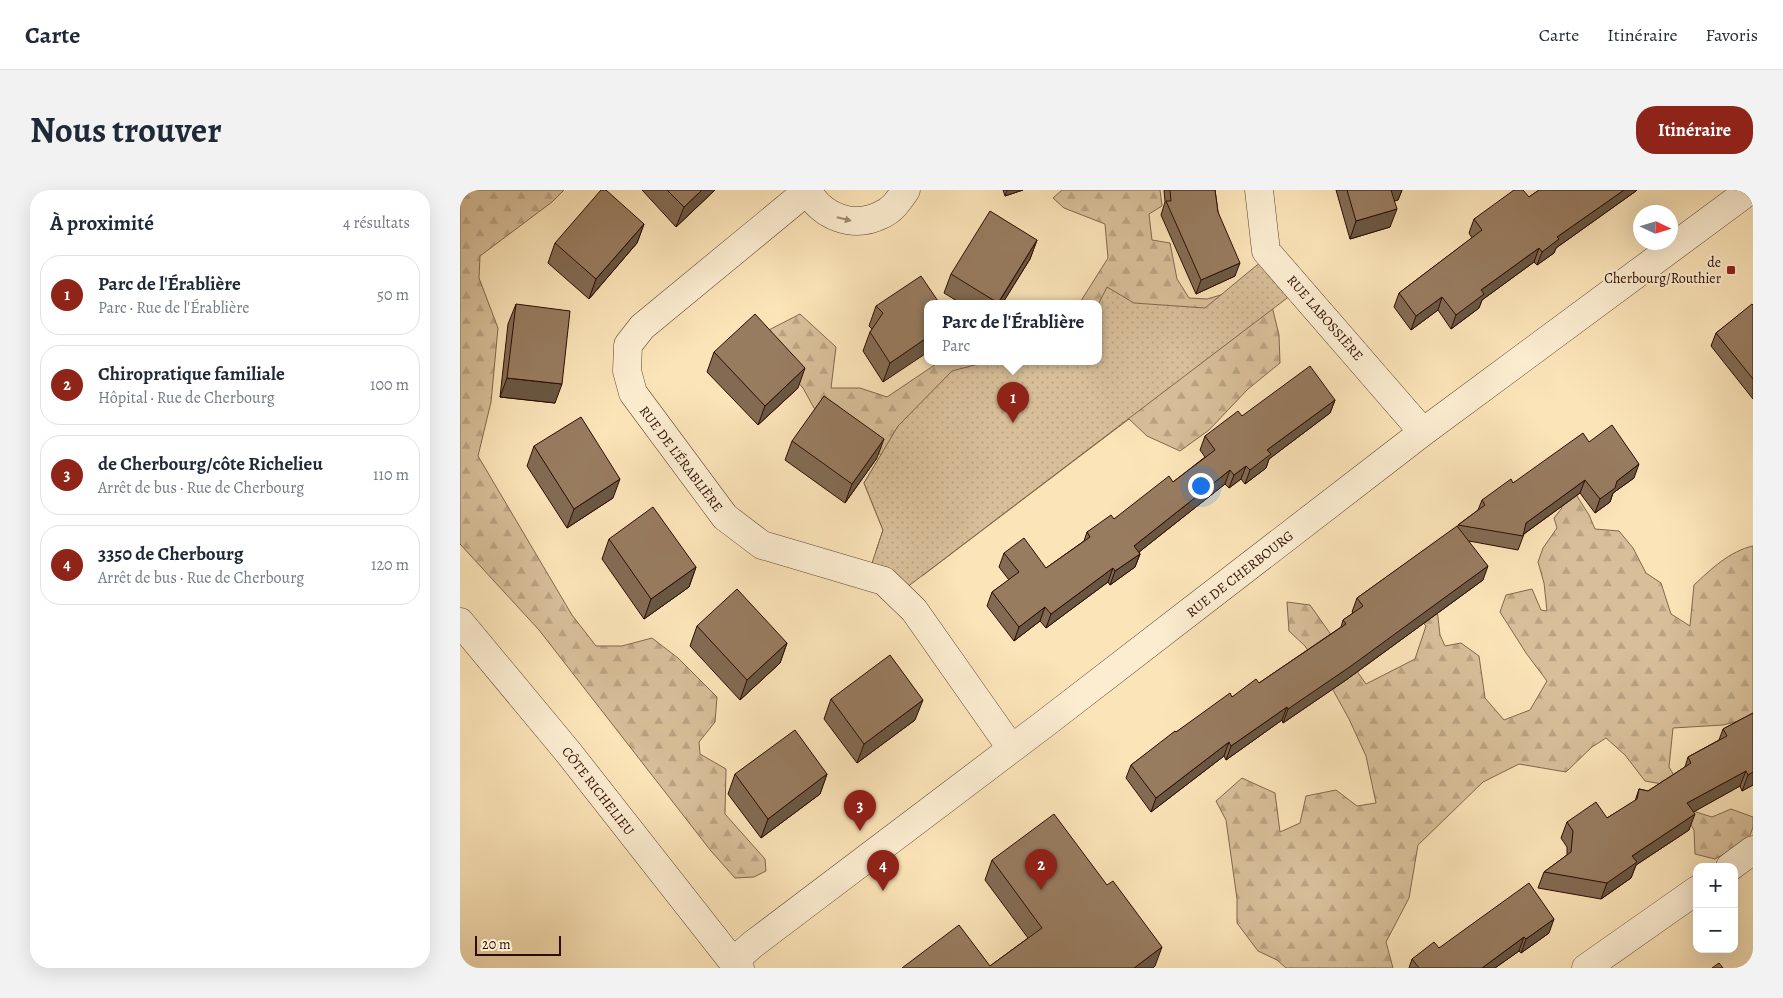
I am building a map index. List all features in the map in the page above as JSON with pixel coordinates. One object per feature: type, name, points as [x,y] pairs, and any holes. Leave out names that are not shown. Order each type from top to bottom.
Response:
[{"type":"street","name":"RUE DE L'ÉRABLIÈRE","points":[[906,190],[897,204],[882,215],[866,221],[849,221],[832,216],[818,206],[807,191],[642,327],[628,345],[627,371],[633,393],[725,518],[762,545],[884,581],[914,610],[1011,748]]},
{"type":"street","name":"RUE LABOSSIÈRE","points":[[1259,190],[1266,251],[1423,432]]},
{"type":"street","name":"RUE DE CHERBOURG","points":[[736,966],[752,945],[1058,714],[1423,432],[1750,193]]},
{"type":"street","name":"CÔTE RICHELIEU","points":[[460,622],[568,752],[736,966]]},
{"type":"street","points":[[1735,863],[1753,850]]},
{"type":"street","points":[[1586,968],[1693,893]]},
{"type":"green space","points":[[460,190],[564,190],[552,202],[480,256],[479,278],[498,328],[491,402],[478,456],[572,615],[596,646],[622,646],[652,638],[678,658],[717,697],[715,722],[699,742],[700,754],[726,769],[725,814],[765,859],[766,871],[754,877],[735,878],[711,851],[539,630],[460,544]]},
{"type":"green space","points":[[1062,190],[1160,190],[1162,206],[1149,214],[1152,240],[1170,243],[1177,279],[1189,298],[1207,299],[1241,289],[1270,298],[1279,335],[1280,363],[1248,389],[1209,430],[1180,451],[1147,436],[1129,419],[922,576],[876,551],[883,530],[864,483],[881,455],[850,427],[814,408],[803,388],[775,357],[763,333],[800,314],[836,347],[831,388],[860,388],[887,397],[935,365],[1102,365],[1102,300],[1082,300],[1108,258],[1105,224],[1064,208],[1053,198]]},
{"type":"green space","points":[[1268,256],[1299,289],[898,594],[871,566],[883,530],[864,483],[898,426],[952,371],[975,365],[1102,365],[1100,300],[1107,287],[1134,303],[1205,308]]},
{"type":"green space","points":[[1575,493],[1589,515],[1595,529],[1619,531],[1633,548],[1646,573],[1661,583],[1671,614],[1690,626],[1694,585],[1729,556],[1753,546],[1753,721],[1751,718],[1723,725],[1673,728],[1669,767],[1696,812],[1712,817],[1731,809],[1753,817],[1753,827],[1748,841],[1715,859],[1695,854],[1694,830],[1668,785],[1645,781],[1625,755],[1606,738],[1592,747],[1566,772],[1519,764],[1483,782],[1418,845],[1409,898],[1386,942],[1393,968],[1286,968],[1277,960],[1258,951],[1237,923],[1237,899],[1226,820],[1216,801],[1242,778],[1275,793],[1280,832],[1300,823],[1306,796],[1336,790],[1357,806],[1376,803],[1366,756],[1349,719],[1305,646],[1289,631],[1287,602],[1310,605],[1366,684],[1415,659],[1426,626],[1405,604],[1437,609],[1440,635],[1445,646],[1461,643],[1479,656],[1485,698],[1504,720],[1530,710],[1547,681],[1526,653],[1500,612],[1506,595],[1532,589],[1541,610],[1547,611],[1544,583],[1538,562],[1543,548],[1557,528],[1554,518],[1562,508],[1554,496]]},
{"type":"building","points":[[601,190],[606,190],[644,224],[596,279],[555,243]]},
{"type":"building","points":[[667,190],[702,190],[684,207]]},
{"type":"building","points":[[1170,190],[1215,190],[1218,212],[1240,263],[1201,280],[1166,201],[1171,201]]},
{"type":"building","points":[[1347,190],[1391,190],[1397,209],[1356,221]]},
{"type":"building","points":[[1514,190],[1523,190],[1529,197],[1539,190],[1624,190],[1557,237],[1559,239],[1542,252],[1539,248],[1481,290],[1484,294],[1456,315],[1442,297],[1416,316],[1399,293],[1482,230],[1474,219]]},
{"type":"building","points":[[990,211],[1037,240],[1000,300],[993,300],[951,274]]},
{"type":"building","points":[[921,276],[937,300],[924,300],[924,340],[890,363],[870,332],[883,313],[876,306]]},
{"type":"building","points":[[516,304],[570,311],[562,384],[507,378]]},
{"type":"building","points":[[1753,305],[1753,379],[1716,333]]},
{"type":"building","points":[[755,314],[805,368],[765,406],[714,352]]},
{"type":"building","points":[[1310,366],[1335,400],[1267,450],[1271,454],[1250,470],[1246,466],[1234,475],[1230,470],[1134,546],[1140,554],[1115,571],[1113,568],[1051,614],[1045,607],[1019,627],[992,592],[1019,572],[1004,553],[1024,538],[1046,568],[1090,537],[1087,532],[1111,515],[1114,519],[1169,476],[1173,482],[1215,450],[1205,436],[1238,411],[1242,416]]},
{"type":"building","points":[[824,396],[884,439],[852,484],[792,441]]},
{"type":"building","points":[[581,417],[620,479],[574,509],[534,446]]},
{"type":"building","points":[[1612,425],[1639,464],[1617,481],[1615,488],[1600,499],[1585,480],[1526,523],[1523,536],[1458,525],[1485,505],[1482,500],[1511,479],[1513,483],[1583,433],[1589,442]]},
{"type":"building","points":[[653,507],[696,567],[651,599],[609,539]]},
{"type":"building","points":[[1457,526],[1488,566],[1351,666],[1288,709],[1287,707],[1231,746],[1229,742],[1156,798],[1131,765],[1175,731],[1230,693],[1232,697],[1256,679],[1259,683],[1346,624],[1343,620],[1363,606],[1357,598]]},
{"type":"building","points":[[737,589],[787,643],[747,680],[697,626]]},
{"type":"building","points":[[890,655],[923,700],[864,744],[831,699]]},
{"type":"building","points":[[1753,713],[1753,772],[1748,775],[1746,771],[1687,803],[1695,814],[1632,856],[1637,862],[1607,883],[1544,872],[1571,852],[1573,831],[1567,822],[1596,802],[1607,818],[1637,799],[1639,789],[1648,791],[1691,763],[1688,757],[1727,736],[1723,729]]},
{"type":"building","points":[[795,730],[827,774],[768,819],[735,774]]},
{"type":"building","points":[[1054,814],[1107,885],[1113,881],[1162,947],[1134,968],[902,968],[959,925],[990,966],[1042,928],[992,860]]},
{"type":"building","points":[[1529,883],[1554,919],[1526,939],[1524,937],[1482,968],[1419,968],[1412,959],[1434,942],[1439,948]]},
{"type":"building","points":[[1719,963],[1723,968],[1712,968]]},
{"type":"place","name":"de Cherbourg/Routhier","points":[[1731,270]]},
{"type":"place","name":"Parc de l'Érablière","points":[[1013,423]]},
{"type":"place","name":"de Cherbourg/côte Richelieu","points":[[860,831]]},
{"type":"place","name":"Chiropratique familiale","points":[[1041,890]]},
{"type":"place","name":"3350 de Cherbourg","points":[[883,891]]}]
